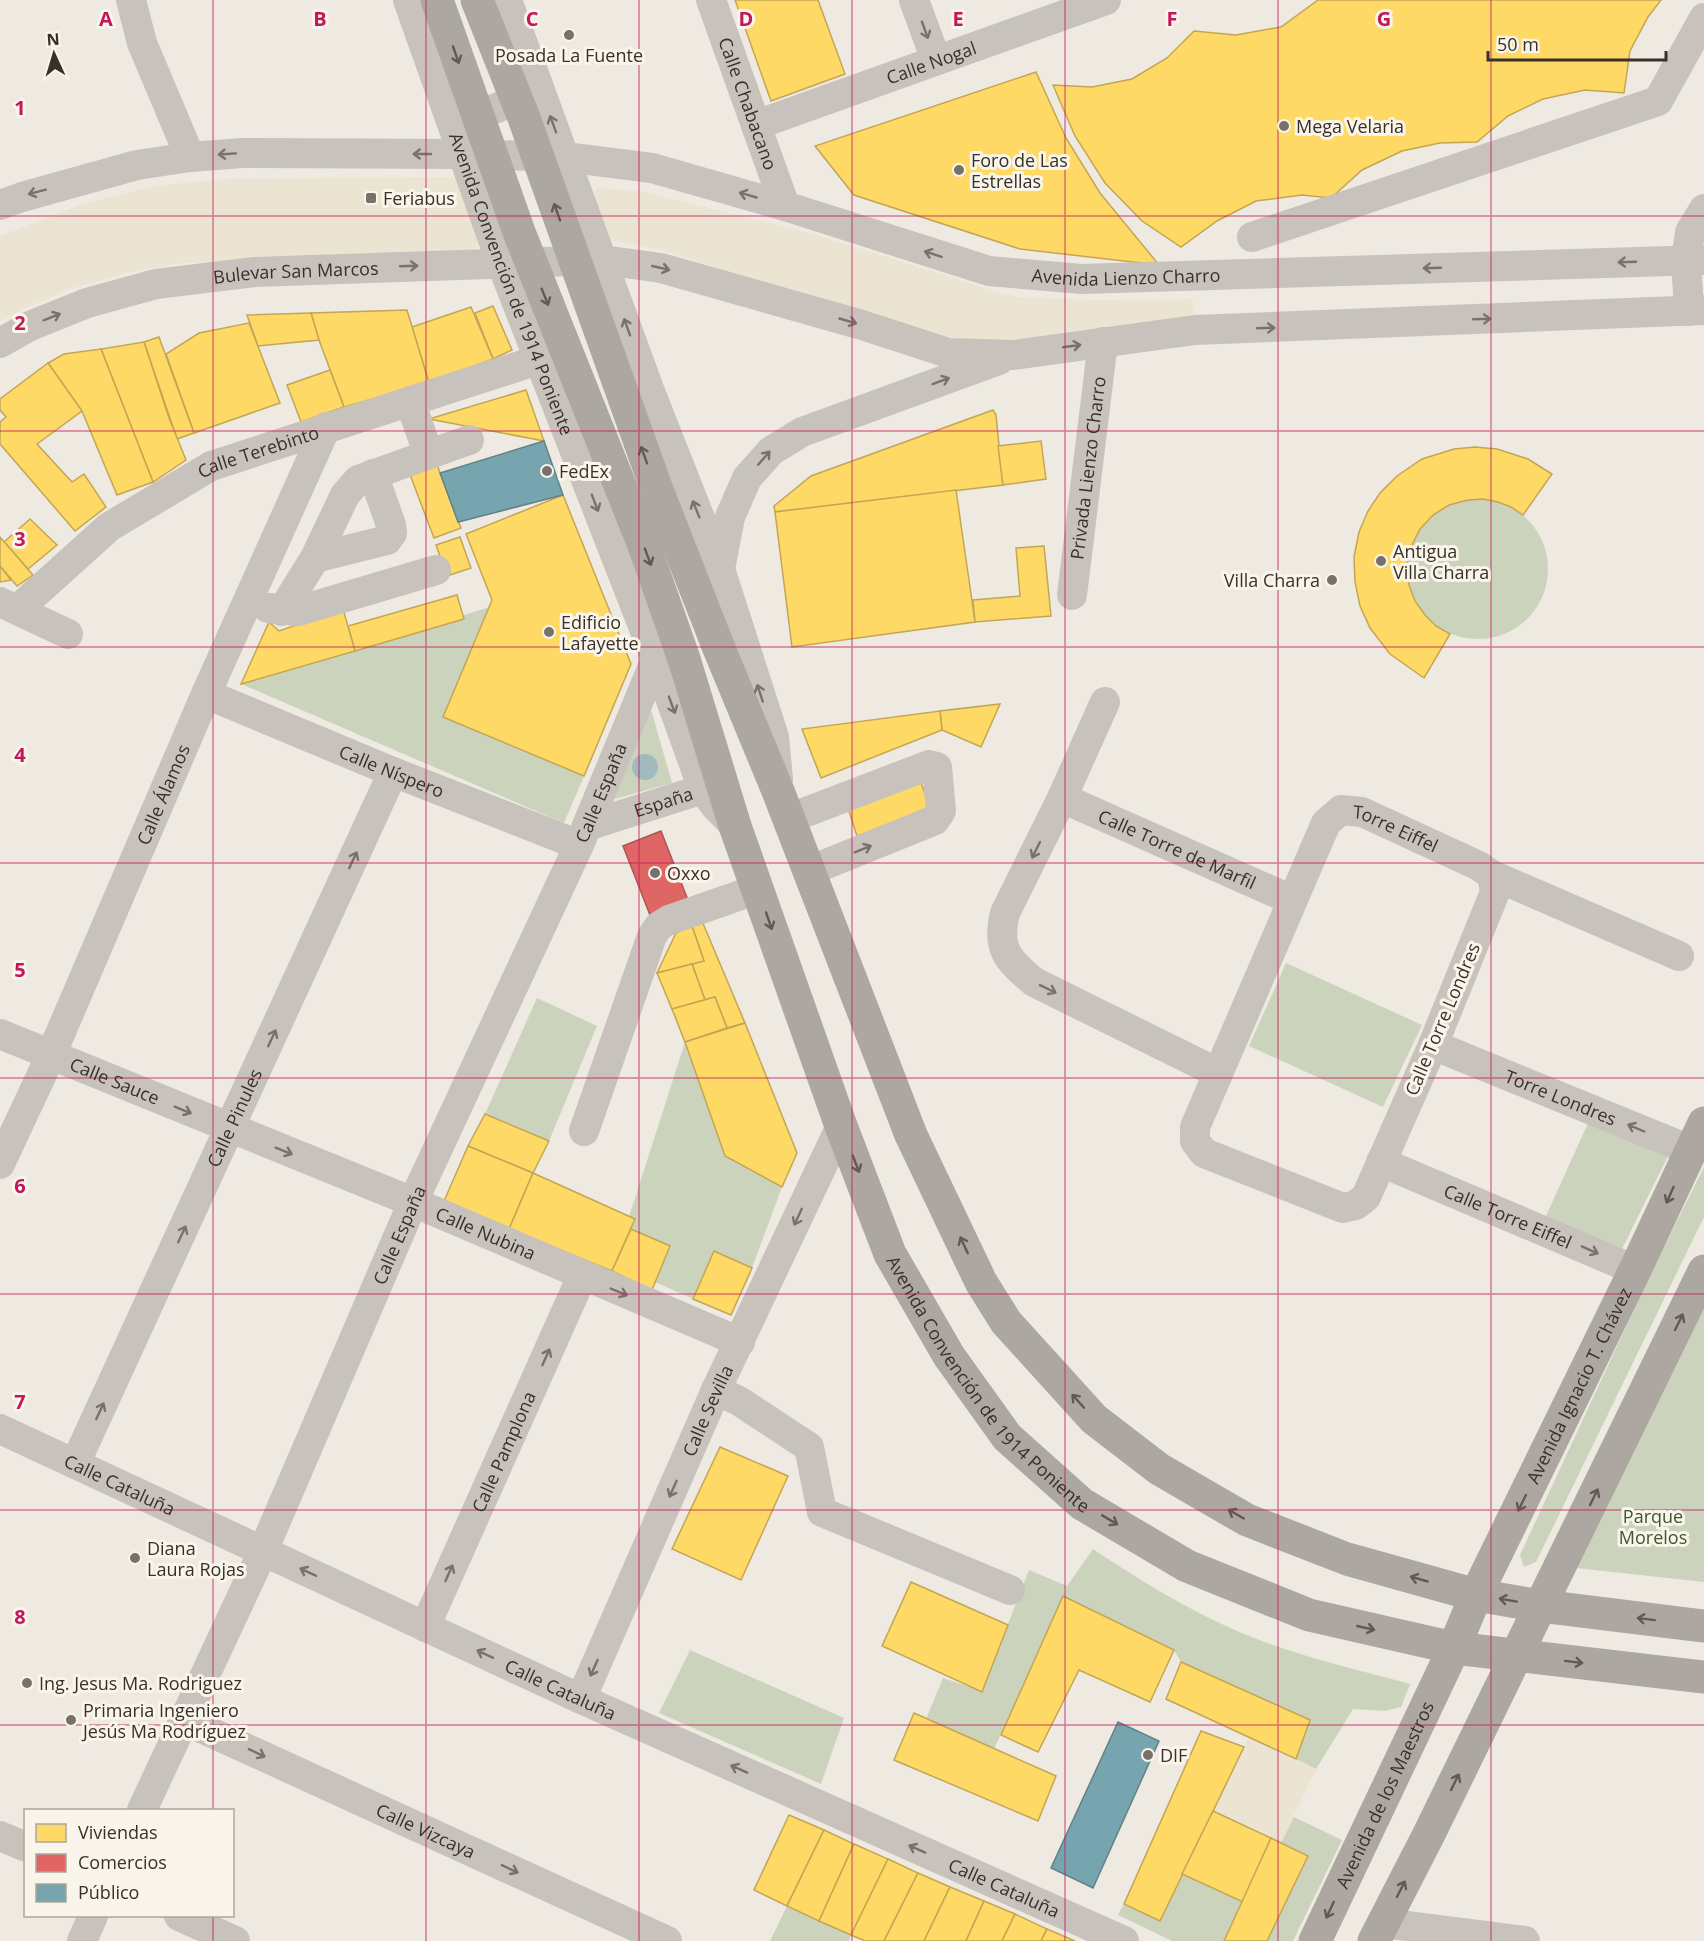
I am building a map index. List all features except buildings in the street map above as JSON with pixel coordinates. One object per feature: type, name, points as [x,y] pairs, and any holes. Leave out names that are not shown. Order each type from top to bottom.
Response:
[{"type":"main road","name":"Avenida Convención de 1914 Poniente","points":[[437,0],[519,232],[645,548],[670,659],[735,826],[841,1126],[891,1254],[949,1356],[1007,1437],[1082,1504],[1187,1566],[1309,1615],[1454,1648],[1704,1677]]},
{"type":"main road","points":[[477,0],[524,118],[657,490],[809,871],[911,1135],[981,1282],[1006,1322],[1094,1419],[1159,1469],[1247,1520],[1347,1559],[1476,1595],[1541,1606],[1704,1626]]},
{"type":"main road","name":"Avenida Ignacio T. Chávez","points":[[1454,1648],[1476,1595],[1635,1270],[1697,1136]]},
{"type":"main road","points":[[1379,1932],[1704,1271]]},
{"type":"main road","name":"Avenida de los Maestros","points":[[1315,1941],[1454,1648]]},
{"type":"street","points":[[131,0],[142,43],[190,157]]},
{"type":"street","name":"Avenida Convención de 1914 Poniente","points":[[408,0],[538,360],[670,659],[703,789],[716,807],[735,826]]},
{"type":"street","points":[[507,0],[649,389],[720,569],[774,736],[783,805],[929,765],[937,767],[941,811],[935,820],[809,871]]},
{"type":"street","name":"Calle Chabacano","points":[[711,0],[785,206]]},
{"type":"street","points":[[914,0],[936,60]]},
{"type":"street","name":"Calle Nogal","points":[[756,125],[1106,0]]},
{"type":"street","points":[[1252,237],[1658,101],[1704,18]]},
{"type":"street","points":[[442,97],[452,107],[475,111],[498,109],[513,99],[533,70]]},
{"type":"street","points":[[0,205],[137,165],[190,157],[243,153],[462,154],[564,158]]},
{"type":"street","name":"Avenida Lienzo Charro","points":[[564,158],[652,168],[785,206],[989,272],[1082,279],[1695,260]]},
{"type":"street","points":[[603,260],[661,268],[948,352],[1014,355],[1195,330],[1696,310],[1695,260],[1690,232],[1704,209]]},
{"type":"street","name":"Bulevar San Marcos","points":[[0,343],[30,326],[87,303],[156,284],[255,272],[603,260]]},
{"type":"street","name":"Privada Lienzo Charro","points":[[1072,595],[1103,342]]},
{"type":"street","points":[[720,569],[730,517],[747,478],[771,451],[802,432],[1014,355]]},
{"type":"street","name":"Calle Terebinto","points":[[9,606],[109,527],[211,466],[538,360]]},
{"type":"street","points":[[565,425],[576,401],[594,385],[609,381],[630,381],[649,389]]},
{"type":"street","points":[[410,401],[428,453]]},
{"type":"street","name":"Calle Álamos","points":[[0,1164],[51,1055],[206,694],[326,427]]},
{"type":"street","points":[[282,611],[315,558],[345,495],[358,480],[469,440]]},
{"type":"street","points":[[315,558],[387,540],[392,533],[373,474]]},
{"type":"street","points":[[246,605],[282,611],[298,611],[436,570]]},
{"type":"street","points":[[9,606],[68,633]]},
{"type":"street","name":"Calle España","points":[[142,1809],[263,1551],[413,1202],[583,836],[670,659]]},
{"type":"street","name":"Calle Níspero","points":[[206,694],[393,772],[583,836]]},
{"type":"street","points":[[1105,702],[1062,798],[1005,913],[1001,931],[1005,951],[1013,965],[1034,982],[1218,1073]]},
{"type":"street","name":"Calle Pinules","points":[[75,1464],[393,772]]},
{"type":"street","name":"España","points":[[583,836],[703,789]]},
{"type":"street","name":"Calle Torre de Marfil","points":[[1062,798],[1292,900]]},
{"type":"street","name":"Torre Eiffel","points":[[1381,1162],[1366,1197],[1356,1205],[1343,1208],[1204,1153],[1195,1141],[1195,1127],[1292,900],[1326,823],[1341,810],[1362,812],[1479,866],[1492,875],[1679,956]]},
{"type":"street","name":"Calle Torre Londres","points":[[1381,1162],[1433,1045],[1495,892],[1492,875]]},
{"type":"street","points":[[584,1131],[652,936],[659,926],[690,911],[758,889]]},
{"type":"street","name":"Calle Sauce","points":[[0,1034],[230,1129]]},
{"type":"street","name":"Torre Londres","points":[[1433,1045],[1697,1136]]},
{"type":"street","name":"Calle Sevilla","points":[[581,1699],[716,1390],[841,1126]]},
{"type":"street","name":"Calle Nubina","points":[[230,1129],[413,1202],[740,1342]]},
{"type":"street","name":"Calle Torre Eiffel","points":[[1381,1162],[1635,1270]]},
{"type":"street","name":"Calle Pamplona","points":[[425,1627],[582,1276]]},
{"type":"street","points":[[716,1390],[739,1401],[809,1447],[822,1512],[1010,1590]]},
{"type":"street","name":"Calle Cataluña","points":[[0,1429],[581,1699],[1124,1941]]},
{"type":"street","name":"Calle Vizcaya","points":[[184,1720],[667,1941]]},
{"type":"street","points":[[0,1836],[24,1846]]},
{"type":"street","points":[[82,1941],[93,1917]]},
{"type":"street","points":[[181,1917],[235,1941]]},
{"type":"street","points":[[1379,1932],[1525,1941]]},
{"type":"green space","points":[[1478,499],[1505,504],[1528,519],[1543,542],[1548,569],[1543,596],[1528,619],[1505,634],[1478,639],[1451,634],[1428,619],[1413,596],[1408,569],[1413,542],[1428,519],[1451,504]]},
{"type":"green space","points":[[496,605],[443,717],[584,776],[564,823],[241,684]]},
{"type":"green space","points":[[650,706],[672,783],[608,801]]},
{"type":"green space","points":[[1286,963],[1422,1025],[1383,1107],[1249,1046]]},
{"type":"green space","points":[[537,998],[597,1026],[549,1141],[485,1114]]},
{"type":"green space","points":[[685,1042],[725,1155],[782,1187],[752,1268],[714,1251],[693,1299],[655,1282],[669,1246],[631,1229],[635,1220],[629,1217]]},
{"type":"green space","points":[[1589,1121],[1668,1156],[1621,1251],[1546,1216]]},
{"type":"green space","points":[[1704,1167],[1704,1217],[1536,1562],[1524,1567],[1520,1555],[1650,1275]]},
{"type":"green space","name":"Parque Morelos","points":[[1704,1307],[1704,1582],[1576,1568]]},
{"type":"green space","points":[[1093,1549],[1166,1595],[1244,1634],[1305,1656],[1410,1684],[1401,1707],[1385,1711],[1353,1709],[1316,1769],[1296,1759],[1310,1720],[1181,1662],[1174,1650],[1063,1596],[994,1749],[926,1719],[943,1678],[982,1691],[1029,1570],[1067,1586]]},
{"type":"green space","points":[[690,1650],[844,1718],[821,1784],[659,1713]]},
{"type":"green space","points":[[1294,1817],[1342,1840],[1293,1941],[1267,1941],[1308,1856],[1281,1843]]},
{"type":"green space","points":[[1182,1874],[1243,1902],[1224,1941],[1172,1941],[1118,1915],[1124,1904],[1160,1921]]},
{"type":"green space","points":[[787,1906],[851,1935],[849,1941],[770,1941]]},
{"type":"shaded area","points":[[451,177],[465,182],[489,243],[468,250],[183,263],[131,272],[70,289],[21,310],[0,322],[0,236],[82,204],[153,186],[223,179]]},
{"type":"shaded area","points":[[599,188],[641,191],[813,234],[1015,297],[1095,300],[1192,299],[1194,318],[1044,340],[986,343],[916,332],[658,249],[608,240],[591,195]]},
{"type":"shaded area","points":[[1249,1737],[1316,1769],[1281,1843],[1213,1811]]},
{"type":"water","points":[[645,754],[654,758],[658,767],[654,776],[645,780],[636,776],[632,767],[636,758]]},
{"type":"place","name":"Posada La Fuente","points":[[569,35]]},
{"type":"place","name":"Mega Velaria","points":[[1284,126]]},
{"type":"place","name":"Foro de Las Estrellas","points":[[959,170]]},
{"type":"place","name":"Feriabus","points":[[371,198]]},
{"type":"place","name":"FedEx","points":[[547,471]]},
{"type":"place","name":"Antigua Villa Charra","points":[[1381,561]]},
{"type":"place","name":"Villa Charra","points":[[1332,580]]},
{"type":"place","name":"Edificio Lafayette","points":[[549,632]]},
{"type":"place","name":"Oxxo","points":[[655,873]]},
{"type":"place","name":"Diana Laura Rojas","points":[[135,1558]]},
{"type":"place","name":"Ing. Jesus Ma. Rodriguez","points":[[27,1683]]},
{"type":"place","name":"Primaria Ingeniero Jesús Ma Rodríguez","points":[[71,1720]]},
{"type":"place","name":"DIF","points":[[1148,1755]]}]
